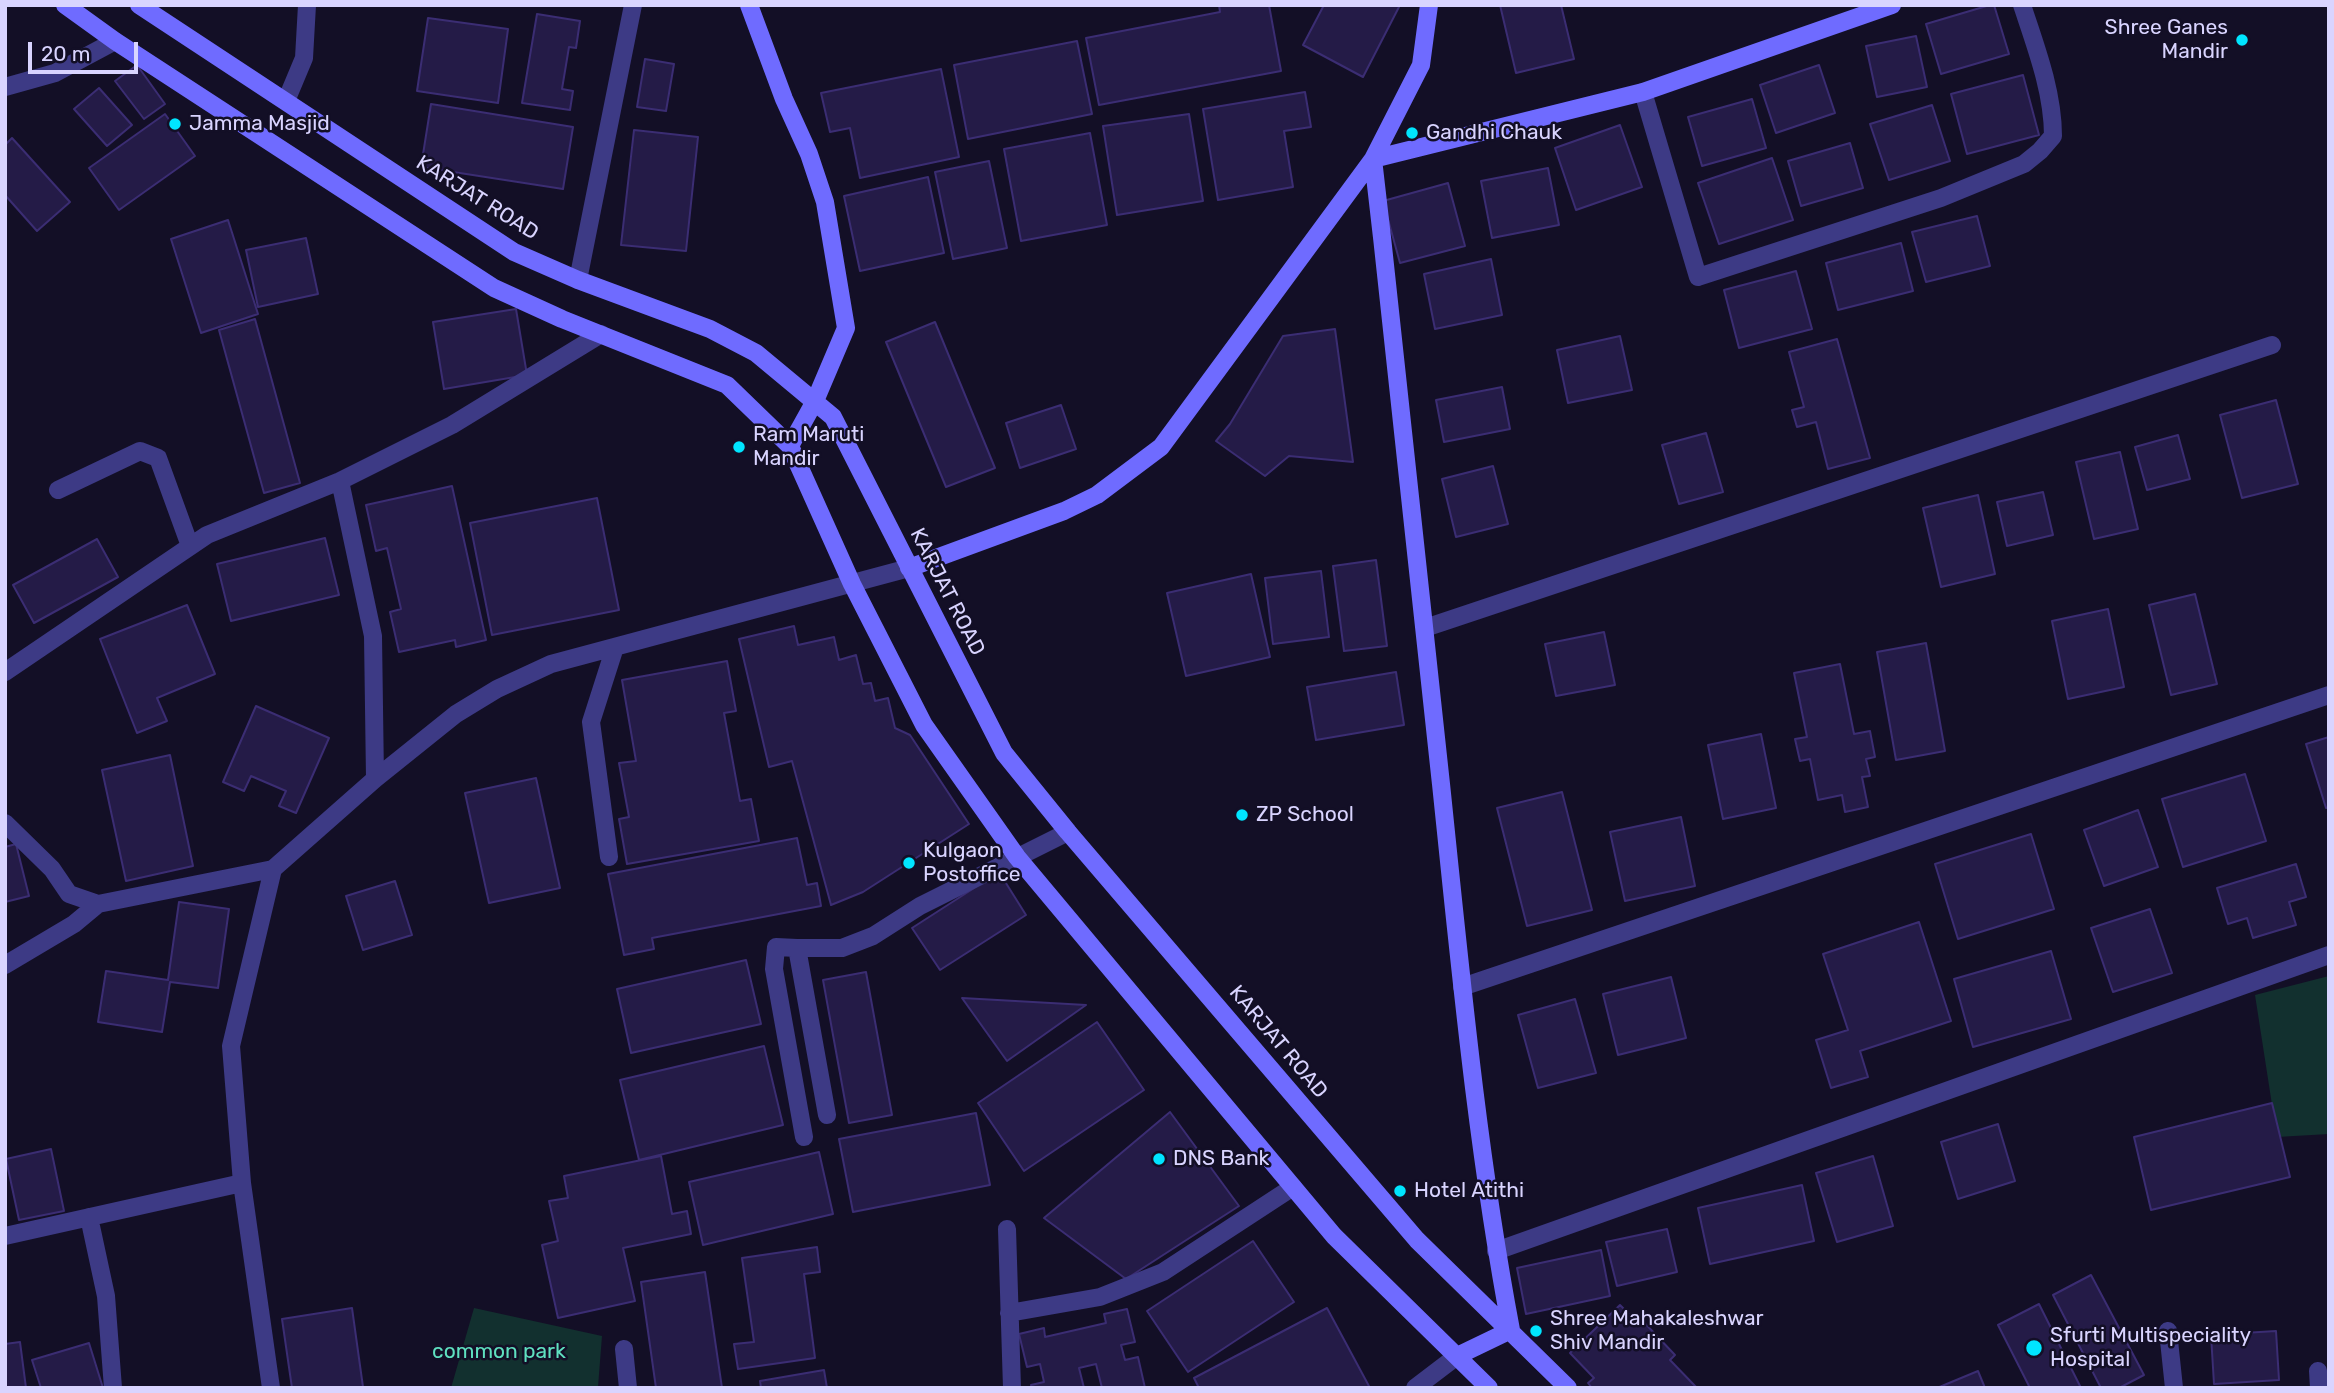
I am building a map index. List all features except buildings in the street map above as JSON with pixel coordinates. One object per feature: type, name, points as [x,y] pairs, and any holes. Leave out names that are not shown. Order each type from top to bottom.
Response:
[{"type":"main road","points":[[65,5],[88,12],[115,41],[494,288],[727,385],[790,446],[852,584],[924,726],[1017,858],[1334,1236],[1489,1388]]},
{"type":"main road","name":"KARJAT ROAD","points":[[139,5],[514,252],[578,280],[710,329],[756,353],[833,417],[1004,752],[1068,832],[1417,1240],[1568,1388]]},
{"type":"main road","points":[[749,5],[784,99],[809,154],[825,202],[846,328],[815,401],[790,446]]},
{"type":"main road","points":[[909,568],[1064,511],[1097,495],[1161,447],[1373,159],[1421,65],[1429,5]]},
{"type":"main road","points":[[1373,159],[1643,92],[1892,5]]},
{"type":"main road","points":[[1373,159],[1462,987],[1496,1251],[1511,1330],[1457,1356]]},
{"type":"street","points":[[286,101],[304,58],[307,5]]},
{"type":"street","points":[[578,280],[633,5]]},
{"type":"street","points":[[1643,92],[1698,277],[1941,198],[2024,164],[2040,151],[2053,136],[2053,121],[2039,57],[2022,5]]},
{"type":"street","points":[[5,87],[55,73],[115,41]]},
{"type":"street","points":[[5,672],[207,535],[340,481],[452,425],[601,334]]},
{"type":"street","points":[[1425,628],[2272,345]]},
{"type":"street","points":[[58,490],[140,451],[158,458],[190,546]]},
{"type":"street","points":[[340,481],[373,636],[374,779]]},
{"type":"street","points":[[5,965],[74,925],[98,904],[272,869],[374,779],[456,714],[497,689],[551,664],[909,568]]},
{"type":"street","points":[[609,857],[590,722],[615,647]]},
{"type":"street","points":[[1462,987],[2329,695]]},
{"type":"street","points":[[5,823],[52,869],[69,894],[98,904]]},
{"type":"street","points":[[804,1137],[774,969],[776,947],[842,948],[873,936],[920,906],[1068,832]]},
{"type":"street","points":[[271,1388],[242,1184],[231,1046],[272,869]]},
{"type":"street","points":[[797,948],[827,1115]]},
{"type":"street","points":[[1496,1251],[2329,955]]},
{"type":"street","points":[[5,1237],[242,1184]]},
{"type":"street","points":[[1009,1313],[1100,1297],[1163,1272],[1293,1187]]},
{"type":"street","points":[[89,1217],[106,1296],[113,1388]]},
{"type":"street","points":[[1007,1229],[1012,1388]]},
{"type":"street","points":[[2168,1331],[2174,1388]]},
{"type":"street","points":[[624,1349],[628,1388]]},
{"type":"street","points":[[1415,1388],[1457,1356]]},
{"type":"green space","points":[[2329,976],[2329,1134],[2277,1137],[2255,995]]},
{"type":"green space","name":"common park","points":[[474,1308],[602,1336],[598,1387],[451,1388]]},
{"type":"place","name":"Shree Ganes Mandir","points":[[2242,40]]},
{"type":"place","name":"Jamma Masjid","points":[[175,124]]},
{"type":"place","name":"Gandhi Chauk","points":[[1412,133]]},
{"type":"place","name":"Ram Maruti Mandir","points":[[739,447]]},
{"type":"place","name":"ZP School","points":[[1242,815]]},
{"type":"place","name":"Kulgaon Postoffice","points":[[909,863]]},
{"type":"place","name":"DNS Bank","points":[[1159,1159]]},
{"type":"place","name":"Hotel Atithi","points":[[1400,1191]]},
{"type":"place","name":"Shree Mahakaleshwar Shiv Mandir","points":[[1536,1331]]},
{"type":"place","name":"Sfurti Multispeciality Hospital","points":[[2034,1348]]}]
